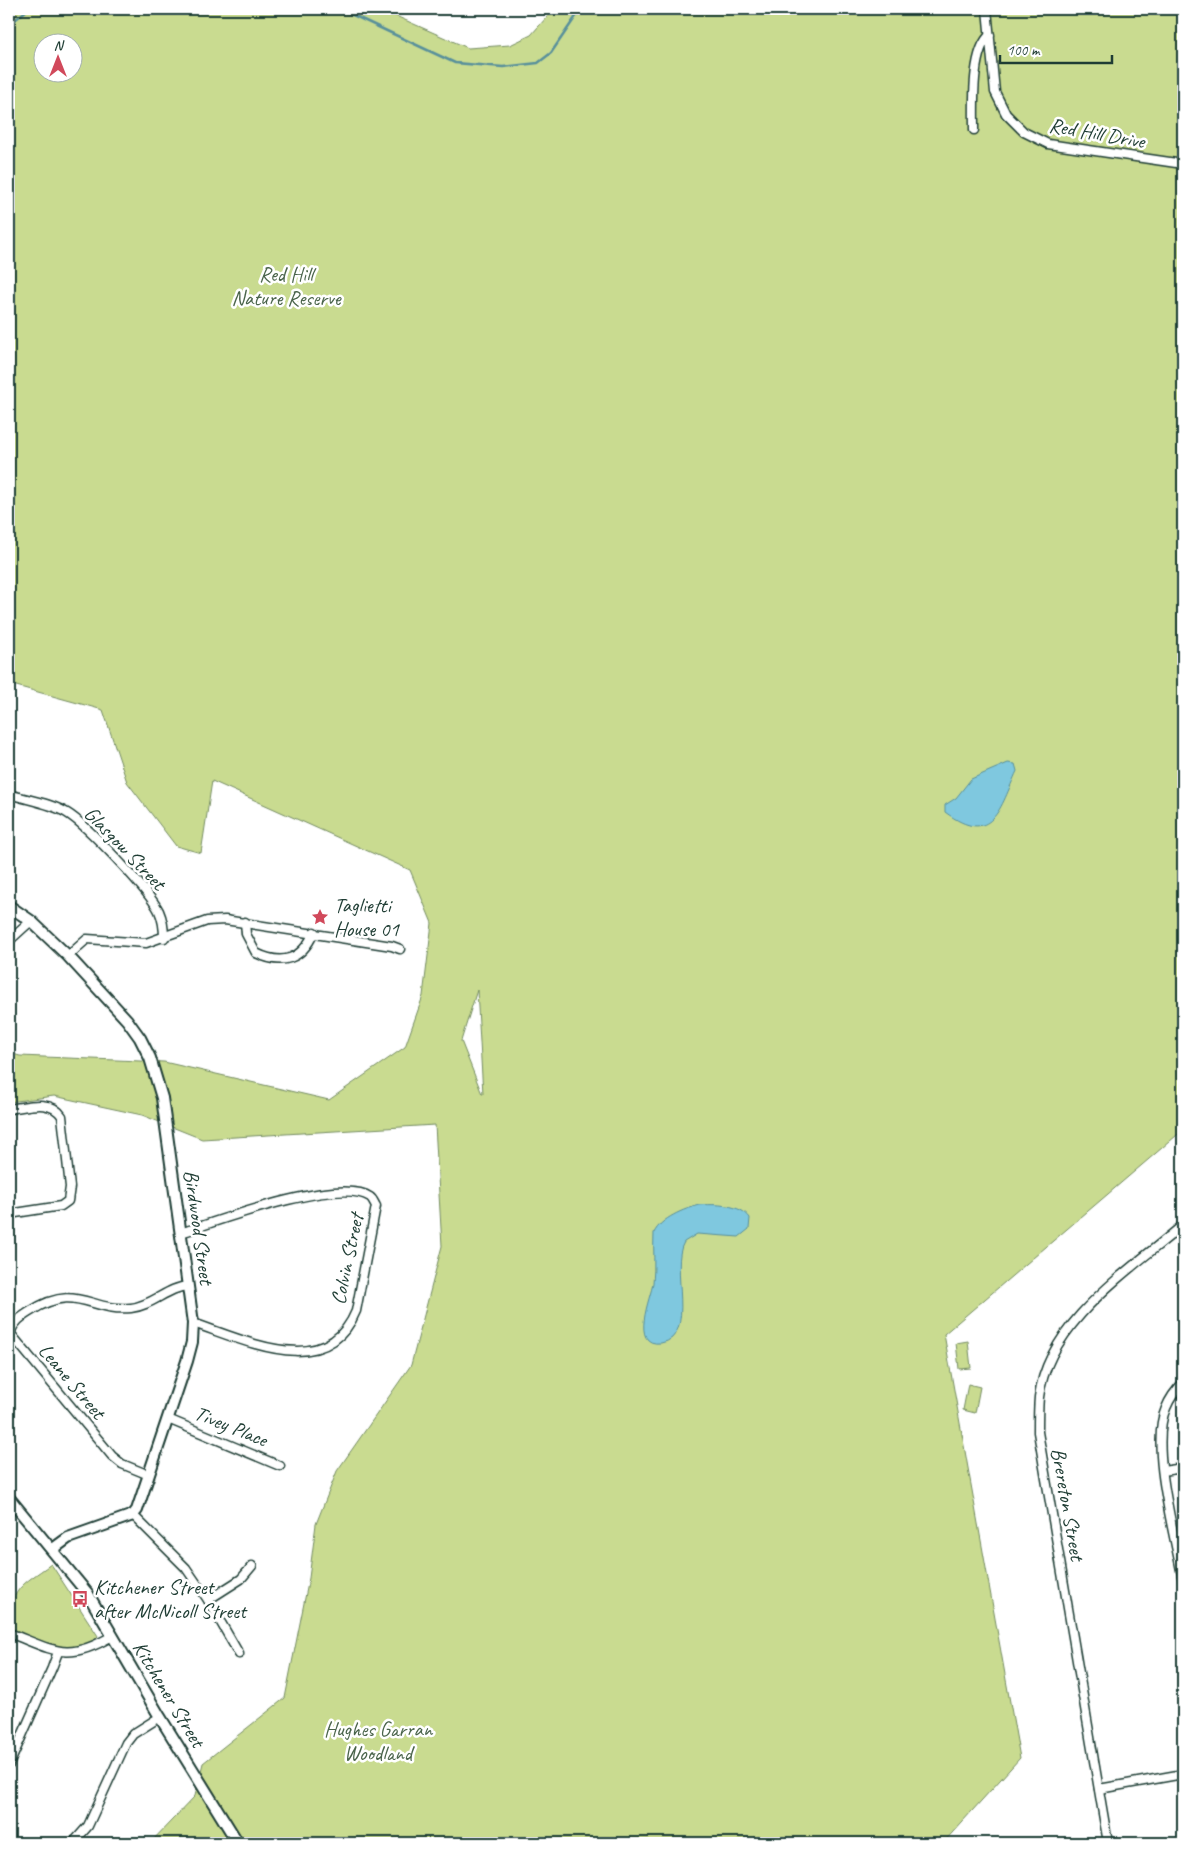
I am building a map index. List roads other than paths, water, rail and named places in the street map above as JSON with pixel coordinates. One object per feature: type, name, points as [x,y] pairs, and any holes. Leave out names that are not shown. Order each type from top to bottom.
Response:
[{"type":"street","name":"Red Hill Drive","points":[[987,9],[997,98],[1011,120],[1030,137],[1057,146],[1183,164]]},
{"type":"street","points":[[974,130],[976,74],[983,42],[990,35]]},
{"type":"street","name":"Glasgow Street","points":[[9,794],[52,806],[84,826],[150,897],[163,920],[164,938]]},
{"type":"street","name":"Birdwood Street","points":[[9,906],[31,921],[68,956],[127,1020],[140,1038],[150,1058],[162,1098],[193,1323],[189,1355],[149,1476],[137,1510],[133,1515]]},
{"type":"street","points":[[9,941],[31,921]]},
{"type":"street","points":[[68,956],[87,939],[146,943],[207,921],[245,922],[314,932],[400,949]]},
{"type":"street","points":[[245,922],[248,939],[256,953],[278,961],[290,958],[301,951],[309,943],[314,932]]},
{"type":"street","points":[[9,1110],[48,1105],[57,1108],[62,1116],[70,1187],[68,1201],[61,1206],[9,1214]]},
{"type":"street","name":"Colvin Street","points":[[181,1233],[252,1209],[308,1195],[362,1193],[372,1198],[376,1206],[356,1311],[342,1336],[329,1345],[314,1350],[280,1350],[242,1340],[193,1323]]},
{"type":"street","name":"Brereton Street","points":[[1108,1843],[1038,1432],[1039,1396],[1048,1366],[1062,1336],[1079,1315],[1183,1225]]},
{"type":"street","name":"Leane Street","points":[[149,1476],[122,1464],[112,1456],[10,1333],[14,1323],[21,1317],[35,1308],[62,1298],[75,1297],[117,1308],[132,1308],[182,1286],[188,1286]]},
{"type":"street","points":[[1183,1383],[1174,1393],[1165,1409],[1161,1430],[1163,1471],[1183,1581]]},
{"type":"street","name":"Tivey Place","points":[[168,1419],[280,1466]]},
{"type":"street","points":[[1163,1471],[1183,1468]]},
{"type":"street","name":"Kitchener Street","points":[[9,1498],[53,1549],[88,1594],[160,1717],[238,1843]]},
{"type":"street","points":[[53,1549],[68,1538],[133,1515],[172,1553],[208,1600],[240,1654]]},
{"type":"street","points":[[208,1600],[241,1579],[252,1566]]},
{"type":"street","points":[[9,1633],[58,1652],[78,1652],[112,1636]]},
{"type":"street","points":[[9,1765],[58,1652]]},
{"type":"street","points":[[74,1843],[88,1826],[126,1743],[133,1734],[160,1717]]},
{"type":"street","points":[[1099,1789],[1183,1774]]},
{"type":"water","points":[[1008,763],[1015,764],[1017,771],[993,819],[984,824],[974,826],[961,822],[945,812],[945,805],[956,798],[971,779]]},
{"type":"water","points":[[699,1205],[734,1207],[746,1213],[750,1218],[749,1229],[739,1237],[697,1234],[684,1242],[680,1253],[679,1267],[681,1315],[678,1328],[672,1338],[661,1343],[651,1342],[646,1337],[644,1320],[653,1283],[654,1233],[667,1219]]},
{"type":"waterway","points":[[9,25],[28,9]]},
{"type":"waterway","points":[[340,9],[455,63],[503,67],[538,63],[551,53],[581,9]]},
{"type":"place","name":"Taglietti House 01","points":[[320,917]]},
{"type":"place","name":"Kitchener Street after McNicoll Street","points":[[80,1599]]},
{"type":"park label","name":"Red Hill Nature Reserve","points":[[286,286]]},
{"type":"park label","name":"Hughes Garran Woodland","points":[[378,1741]]}]
